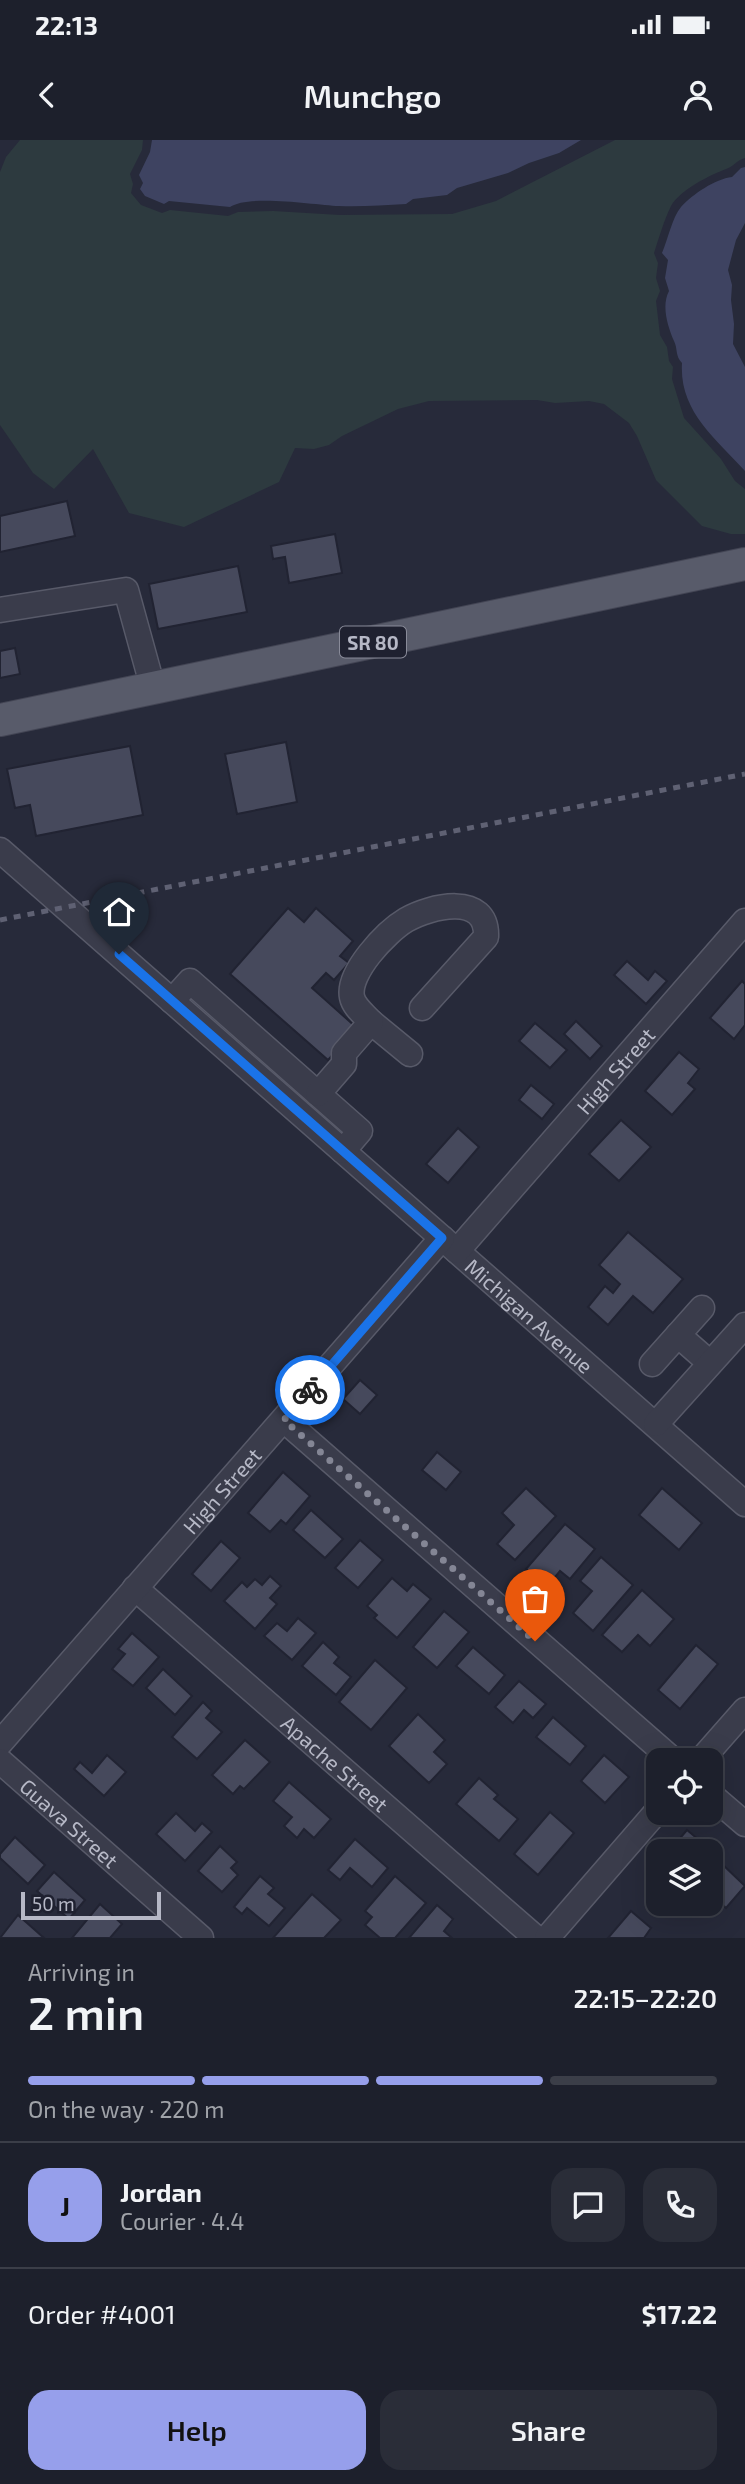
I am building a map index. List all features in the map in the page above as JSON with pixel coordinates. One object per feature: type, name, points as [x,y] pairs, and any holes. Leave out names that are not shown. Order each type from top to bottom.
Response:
[{"type":"main road","name":"SR 80","points":[[0,720],[745,564]]},
{"type":"street","points":[[0,610],[126,590],[153,688]]},
{"type":"street","name":"Michigan Avenue","points":[[1,852],[745,1504]]},
{"type":"street","points":[[410,1054],[355,1005],[351,995],[355,973],[393,930],[406,920],[447,907],[464,906],[479,913],[486,925],[485,937],[422,1009]]},
{"type":"street","name":"High Street","points":[[0,1742],[284,1420],[450,1245],[745,921]]},
{"type":"street","points":[[172,1001],[190,981],[360,1131],[343,1151]]},
{"type":"street","points":[[318,1094],[344,1064],[344,1054],[371,1022]]},
{"type":"street","points":[[652,1364],[702,1308]]},
{"type":"street","points":[[656,1424],[745,1325]]},
{"type":"street","points":[[678,1335],[710,1363]]},
{"type":"street","points":[[284,1420],[659,1748]]},
{"type":"street","name":"Apache Street","points":[[135,1588],[536,1938]]},
{"type":"street","points":[[712,1748],[745,1710]]},
{"type":"street","name":"Guava Street","points":[[0,1761],[201,1938]]},
{"type":"street","points":[[723,1805],[745,1824]]},
{"type":"street","points":[[547,1938],[646,1824]]},
{"type":"shaded area","points":[[20,140],[143,140],[142,150],[130,174],[133,184],[131,193],[141,205],[162,213],[170,210],[228,216],[238,212],[273,211],[340,215],[452,214],[496,201],[615,140],[745,140],[745,158],[696,184],[675,200],[666,217],[654,253],[658,263],[656,278],[660,291],[656,301],[660,335],[673,367],[672,379],[684,418],[721,459],[735,481],[745,489],[745,534],[731,534],[702,526],[656,480],[629,423],[604,404],[589,401],[429,401],[398,409],[329,445],[314,449],[295,448],[279,482],[184,527],[129,513],[93,449],[54,489],[33,473],[0,425],[0,172],[6,157]]},
{"type":"water","points":[[152,140],[581,140],[559,153],[508,173],[457,188],[447,195],[413,199],[406,204],[347,206],[252,201],[230,207],[169,201],[164,204],[145,196],[140,189],[143,183],[139,175],[150,152]]},
{"type":"water","points":[[745,167],[745,223],[736,240],[728,270],[732,285],[733,344],[745,367],[745,471],[701,423],[686,395],[682,363],[677,355],[666,316],[669,291],[665,278],[668,260],[662,253],[681,207],[705,188],[732,177]]},
{"type":"building","points":[[67,501],[75,536],[0,552],[0,516]]},
{"type":"building","points":[[335,534],[342,573],[289,583],[285,557],[273,559],[271,546]]},
{"type":"building","points":[[238,566],[247,612],[158,629],[149,584]]},
{"type":"building","points":[[15,648],[20,674],[0,678],[0,651]]},
{"type":"building","points":[[286,742],[297,802],[237,814],[225,754]]},
{"type":"building","points":[[130,746],[143,815],[36,836],[30,805],[15,808],[7,769]]},
{"type":"building","points":[[288,908],[304,922],[316,908],[353,941],[340,956],[349,963],[334,980],[326,973],[312,988],[357,1028],[328,1060],[230,974]]},
{"type":"building","points":[[627,961],[648,980],[655,971],[667,981],[646,1004],[614,975]]},
{"type":"building","points":[[742,981],[745,984],[745,1025],[734,1039],[710,1018]]},
{"type":"building","points":[[576,1021],[602,1046],[590,1059],[564,1034]]},
{"type":"building","points":[[535,1023],[567,1050],[550,1068],[519,1041]]},
{"type":"building","points":[[679,1052],[699,1069],[688,1083],[695,1089],[672,1115],[645,1091]]},
{"type":"building","points":[[531,1085],[554,1104],[542,1119],[519,1100]]},
{"type":"building","points":[[621,1120],[651,1147],[619,1181],[589,1154]]},
{"type":"building","points":[[458,1128],[479,1147],[448,1183],[426,1164]]},
{"type":"building","points":[[628,1232],[683,1279],[653,1313],[633,1296],[608,1325],[588,1307],[605,1286],[613,1293],[620,1284],[599,1265]]},
{"type":"building","points":[[360,1380],[377,1395],[360,1414],[343,1399]]},
{"type":"building","points":[[437,1452],[461,1472],[446,1490],[422,1470]]},
{"type":"building","points":[[283,1472],[310,1496],[286,1524],[281,1520],[270,1532],[248,1513]]},
{"type":"building","points":[[526,1488],[556,1516],[515,1560],[497,1544],[514,1525],[502,1513]]},
{"type":"building","points":[[662,1488],[702,1523],[679,1550],[639,1515]]},
{"type":"building","points":[[311,1510],[343,1539],[325,1558],[293,1530]]},
{"type":"building","points":[[565,1524],[595,1549],[570,1579],[560,1571],[547,1587],[526,1569]]},
{"type":"building","points":[[360,1540],[383,1560],[358,1588],[335,1568]]},
{"type":"building","points":[[221,1541],[240,1558],[211,1591],[192,1574]]},
{"type":"building","points":[[601,1557],[633,1585],[593,1631],[573,1613],[592,1591],[580,1581]]},
{"type":"building","points":[[270,1576],[281,1586],[270,1598],[277,1604],[255,1629],[224,1601],[242,1582],[247,1587],[255,1579],[262,1585]]},
{"type":"building","points":[[392,1578],[407,1591],[413,1584],[431,1599],[397,1638],[374,1618],[377,1615],[367,1606]]},
{"type":"building","points":[[642,1590],[674,1619],[650,1646],[638,1635],[622,1652],[602,1635]]},
{"type":"building","points":[[444,1611],[469,1632],[437,1668],[413,1647]]},
{"type":"building","points":[[298,1618],[316,1633],[292,1660],[264,1636],[277,1623],[287,1631]]},
{"type":"building","points":[[132,1633],[159,1657],[133,1686],[112,1669],[125,1654],[118,1649]]},
{"type":"building","points":[[323,1642],[339,1657],[334,1663],[351,1677],[336,1695],[302,1666]]},
{"type":"building","points":[[696,1645],[718,1664],[680,1709],[658,1690]]},
{"type":"building","points":[[473,1647],[505,1675],[489,1694],[456,1666]]},
{"type":"building","points":[[375,1660],[407,1688],[371,1730],[339,1702]]},
{"type":"building","points":[[163,1669],[192,1696],[175,1715],[146,1688]]},
{"type":"building","points":[[519,1681],[546,1704],[533,1718],[524,1710],[513,1723],[495,1707]]},
{"type":"building","points":[[203,1702],[212,1711],[206,1718],[222,1732],[197,1759],[172,1737]]},
{"type":"building","points":[[418,1714],[445,1740],[434,1752],[447,1764],[429,1783],[389,1746]]},
{"type":"building","points":[[553,1717],[586,1746],[570,1765],[536,1737]]},
{"type":"building","points":[[245,1740],[270,1762],[244,1789],[240,1786],[233,1794],[212,1775]]},
{"type":"building","points":[[107,1755],[126,1772],[104,1796],[74,1769],[80,1762],[92,1773]]},
{"type":"building","points":[[604,1755],[629,1777],[605,1803],[581,1781]]},
{"type":"building","points":[[479,1778],[498,1795],[494,1799],[518,1819],[499,1841],[456,1804]]},
{"type":"building","points":[[289,1782],[331,1819],[314,1838],[304,1829],[297,1838],[284,1826],[292,1817],[273,1801]]},
{"type":"building","points":[[550,1812],[574,1833],[538,1875],[514,1854]]},
{"type":"building","points":[[176,1813],[195,1831],[202,1823],[212,1832],[185,1861],[156,1834]]},
{"type":"building","points":[[687,1830],[698,1839],[679,1839]]},
{"type":"building","points":[[15,1837],[45,1865],[28,1884],[0,1858],[0,1854]]},
{"type":"building","points":[[355,1839],[388,1868],[372,1887],[350,1868],[340,1880],[328,1870]]},
{"type":"building","points":[[220,1846],[237,1862],[231,1868],[238,1875],[222,1892],[198,1871]]},
{"type":"building","points":[[723,1865],[745,1886],[726,1908],[723,1905]]},
{"type":"building","points":[[54,1872],[85,1900],[69,1919],[37,1891]]},
{"type":"building","points":[[260,1876],[274,1888],[268,1894],[285,1908],[269,1926],[247,1908],[242,1914],[234,1907]]},
{"type":"building","points":[[395,1876],[426,1903],[395,1938],[380,1938],[365,1925],[372,1917],[365,1911]]},
{"type":"building","points":[[312,1894],[341,1920],[324,1938],[273,1938]]},
{"type":"building","points":[[100,1904],[122,1924],[110,1938],[72,1938]]},
{"type":"building","points":[[437,1905],[453,1919],[444,1931],[452,1938],[409,1938]]},
{"type":"building","points":[[631,1911],[651,1928],[644,1938],[608,1938]]},
{"type":"building","points":[[18,1915],[44,1938],[0,1938]]},
{"type":"railway","points":[[0,920],[745,774]]},
{"type":"way so far","points":[[310,1390],[284,1420],[535,1641]]},
{"type":"route","points":[[119,954],[442,1238],[310,1390]]}]
